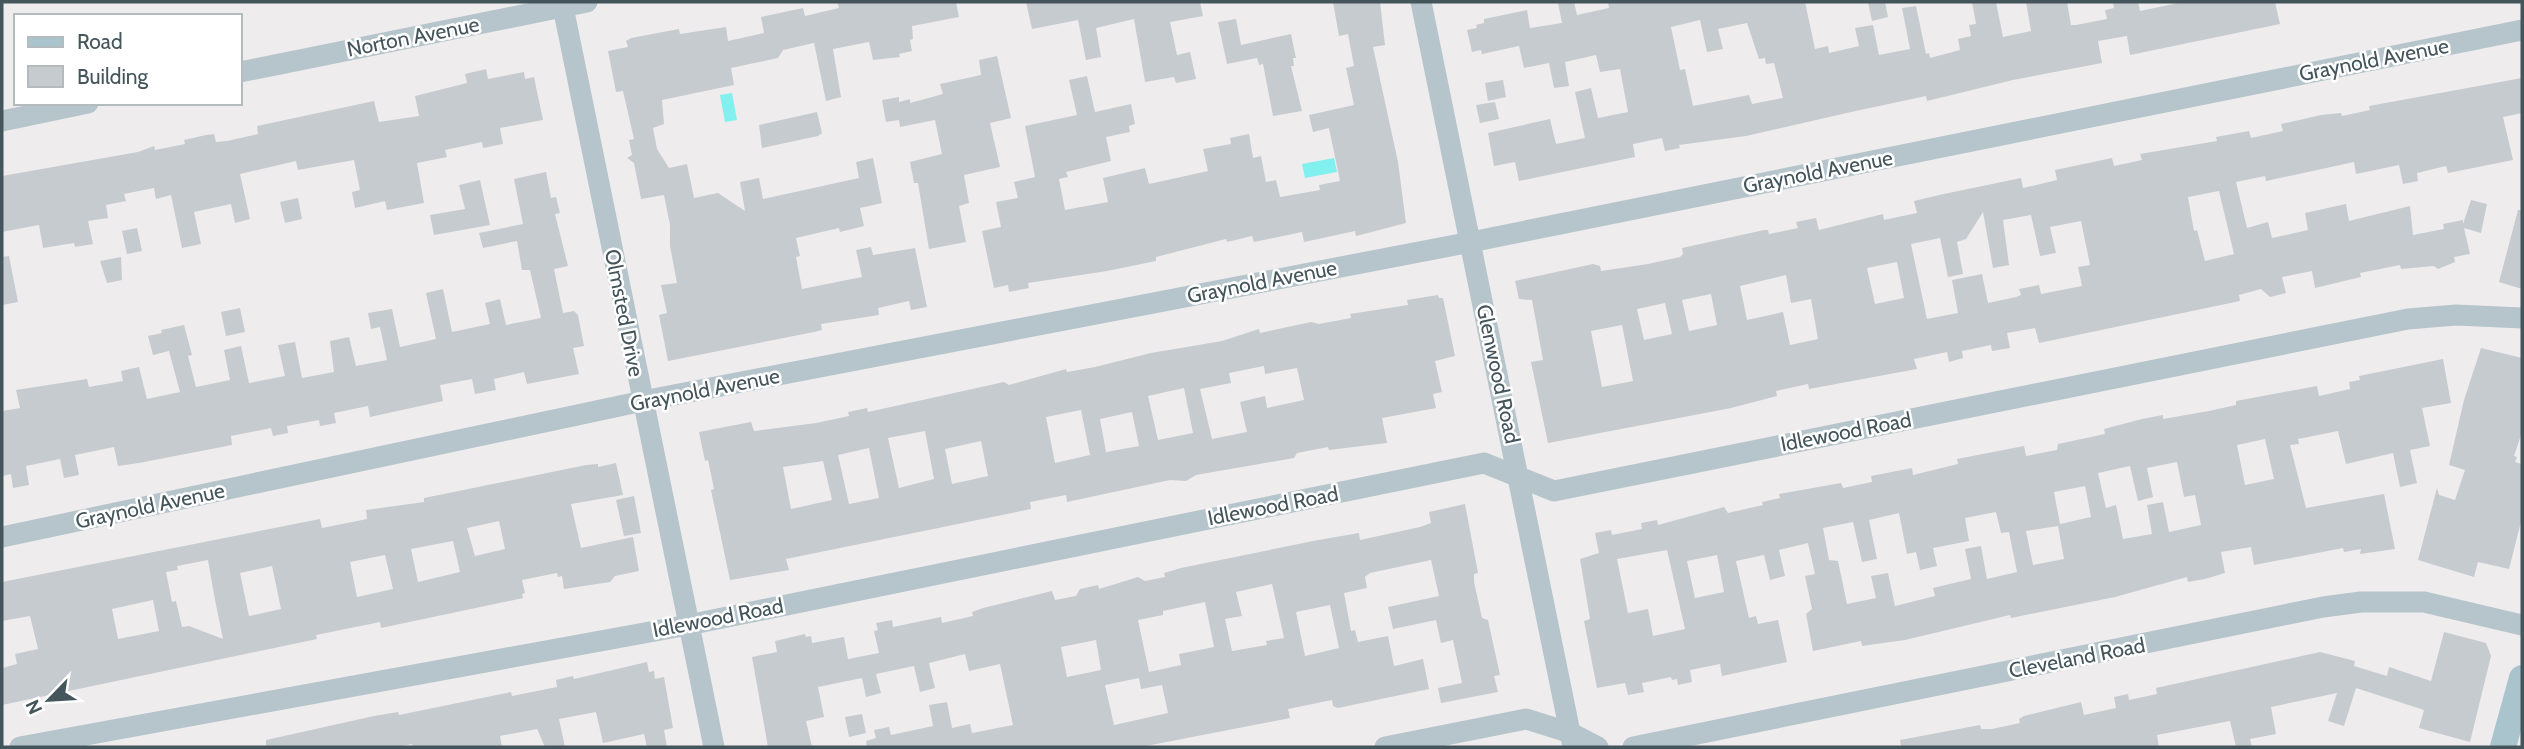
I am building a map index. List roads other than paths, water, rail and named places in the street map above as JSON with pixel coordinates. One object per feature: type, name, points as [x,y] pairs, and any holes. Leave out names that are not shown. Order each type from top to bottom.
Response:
[{"type":"main road","points":[[2503,747],[2522,678]]},
{"type":"street","name":"Norton Avenue","points":[[242,72],[563,4],[587,2]]},
{"type":"street","name":"Glenwood Road","points":[[1421,2],[1572,740]]},
{"type":"street","name":"Olmsted Drive","points":[[563,4],[714,747]]},
{"type":"street","name":"Graynold Avenue","points":[[2,537],[643,401],[1471,242],[2522,30]]},
{"type":"street","points":[[2,121],[78,105]]},
{"type":"street","name":"Idlewood Road","points":[[20,747],[688,625],[1484,463],[1554,491],[2408,319],[2456,315],[2522,318]]},
{"type":"street","name":"Cleveland Road","points":[[1633,747],[2323,607],[2361,602],[2424,602],[2522,625]]},
{"type":"street","points":[[1385,747],[1526,719],[1572,740],[1598,747]]},
{"type":"water","points":[[732,93],[737,120],[725,122],[720,95]]},
{"type":"water","points":[[1334,158],[1337,172],[1305,178],[1302,164]]}]
